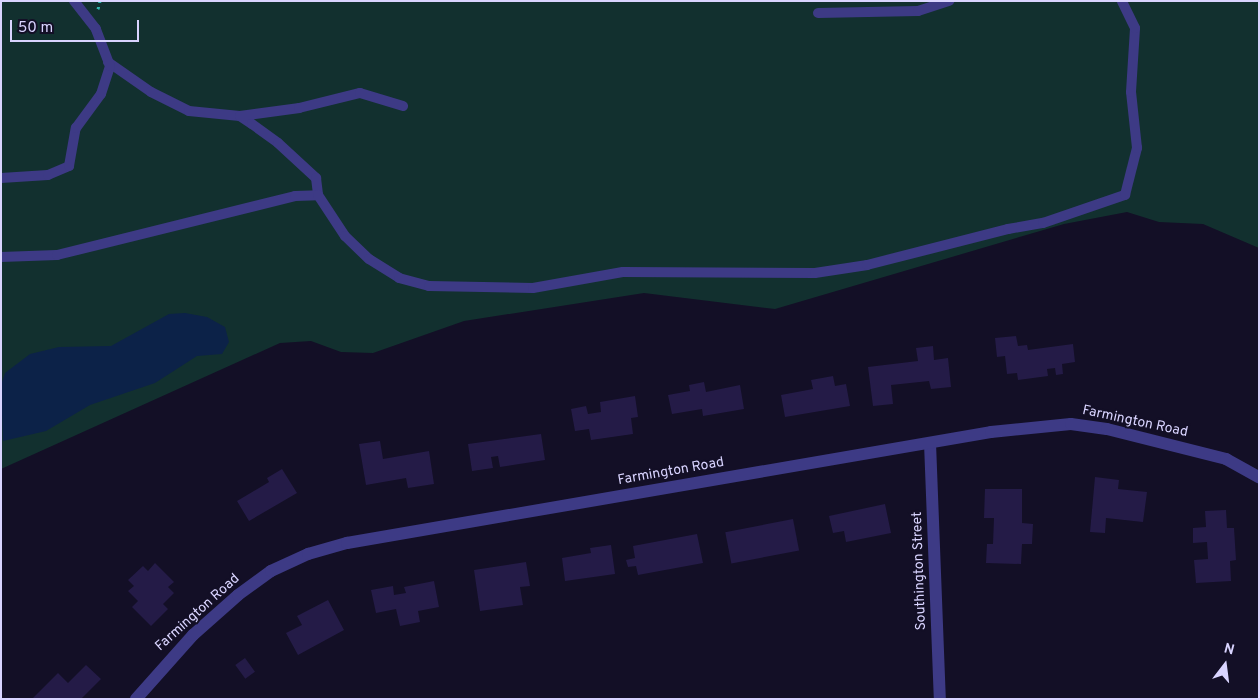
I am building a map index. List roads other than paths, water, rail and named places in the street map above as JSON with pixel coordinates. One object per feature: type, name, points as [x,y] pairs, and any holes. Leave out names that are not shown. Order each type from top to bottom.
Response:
[{"type":"street","name":"Farmington Road","points":[[136,699],[193,635],[238,595],[271,571],[308,554],[347,543],[999,432],[1088,425],[1226,459],[1259,477]]},
{"type":"street","name":"Southington Street","points":[[930,443],[940,699]]},
{"type":"lane","points":[[1,178],[48,175],[69,166],[76,128],[101,94],[108,62],[96,29],[74,1]]},
{"type":"lane","points":[[818,13],[918,11],[949,1]]},
{"type":"lane","points":[[240,116],[278,142],[316,178],[318,195],[345,236],[369,259],[399,278],[429,286],[533,288],[623,272],[674,270],[815,273],[867,265],[1008,229],[1043,223],[1125,195],[1137,148],[1131,92],[1135,28],[1122,1]]},
{"type":"lane","points":[[108,62],[151,92],[189,111],[240,116],[299,108],[360,93],[403,106]]},
{"type":"lane","points":[[1,257],[57,255],[286,198],[318,195]]},
{"type":"water","points":[[185,313],[207,317],[225,327],[229,342],[222,354],[197,356],[155,383],[90,405],[46,431],[3,441],[1,385],[5,373],[30,354],[59,347],[111,346],[169,314]]}]
